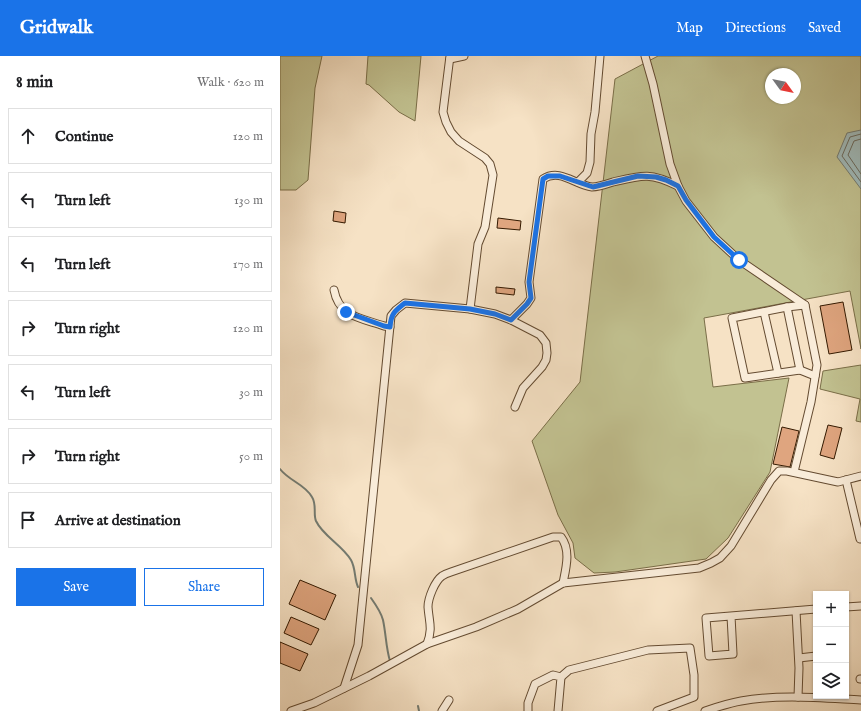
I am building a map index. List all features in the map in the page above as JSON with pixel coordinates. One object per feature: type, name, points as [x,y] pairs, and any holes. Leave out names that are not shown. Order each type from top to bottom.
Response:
[{"type":"street","points":[[464,56],[450,57],[443,112],[451,132],[459,141],[485,158],[490,164],[492,175],[485,227],[478,244],[470,309]]},
{"type":"street","points":[[578,182],[587,173],[590,162],[591,134],[595,112],[600,56]]},
{"type":"street","points":[[645,56],[653,84],[670,164],[678,186],[686,200],[714,237],[739,260],[805,305],[817,365],[811,402],[794,472]]},
{"type":"street","points":[[511,320],[531,298],[529,282],[543,179],[548,176],[560,176],[593,187],[638,176],[656,177],[678,186]]},
{"type":"street","points":[[334,290],[340,307],[346,312],[390,327]]},
{"type":"street","points":[[344,688],[351,670],[358,638],[391,316],[405,303],[470,309],[495,314],[511,320],[540,335],[546,343],[546,360],[542,367],[523,388],[515,407]]},
{"type":"street","points":[[805,305],[732,318],[745,378],[800,370],[815,376]]},
{"type":"street","points":[[787,307],[800,370]]},
{"type":"street","points":[[764,312],[778,373]]},
{"type":"street","points":[[292,711],[314,703],[369,676],[428,644],[476,627],[518,609],[563,583],[699,568],[712,563],[720,558],[731,546],[771,480],[779,471],[794,472],[838,482],[861,476]]},
{"type":"street","points":[[846,480],[860,539],[861,538]]},
{"type":"street","points":[[428,644],[431,630],[428,605],[438,581],[442,576],[553,537],[561,537],[565,542],[567,553],[563,583]]},
{"type":"street","points":[[849,606],[861,606]]},
{"type":"street","points":[[731,616],[733,654],[709,656],[706,618],[813,609]]},
{"type":"street","points":[[796,610],[799,658],[798,697]]},
{"type":"street","points":[[558,711],[561,677],[569,670],[648,650],[690,648],[694,675],[694,697],[657,711]]},
{"type":"street","points":[[799,658],[813,656]]},
{"type":"street","points":[[528,711],[528,703],[535,684],[553,675],[561,677]]},
{"type":"street","points":[[706,711],[731,707],[741,701],[755,699],[798,697],[861,700]]},
{"type":"street","points":[[442,711],[449,700]]},
{"type":"green space","points":[[280,56],[322,56],[315,88],[308,180],[296,190],[280,190]]},
{"type":"green space","points":[[368,56],[421,56],[415,121],[399,112],[366,84]]},
{"type":"green space","points":[[658,56],[861,56],[861,349],[850,291],[704,318],[713,387],[789,378],[770,472],[728,538],[706,559],[615,572],[594,573],[575,558],[573,543],[558,515],[532,441],[580,382],[615,79]]},
{"type":"green space","points":[[861,365],[861,422],[856,421],[860,399],[820,389],[823,371]]},
{"type":"water","points":[[861,130],[861,189],[837,157],[847,133]]},
{"type":"building","points":[[334,211],[346,213],[345,223],[333,221]]},
{"type":"building","points":[[498,218],[521,221],[520,230],[497,228]]},
{"type":"building","points":[[496,287],[515,289],[514,295],[496,293]]},
{"type":"building","points":[[843,302],[852,350],[829,354],[820,306]]},
{"type":"building","points":[[828,425],[842,428],[834,459],[820,455]]},
{"type":"building","points":[[782,427],[799,431],[790,467],[773,464]]},
{"type":"building","points":[[300,580],[336,595],[325,620],[289,604]]},
{"type":"building","points":[[291,617],[319,629],[311,645],[284,633]]},
{"type":"building","points":[[280,642],[308,654],[300,671],[280,663]]},
{"type":"waterway","points":[[280,469],[288,477],[305,489],[312,497],[316,521],[323,531],[351,560],[358,587]]},
{"type":"waterway","points":[[371,598],[382,617],[390,661]]},
{"type":"waterway","points":[[418,706],[419,711]]},
{"type":"route","points":[[346,312],[390,327],[391,316],[405,303],[470,309],[495,314],[511,320],[531,298],[529,282],[535,236],[543,179],[548,176],[560,176],[593,187],[638,176],[656,177],[666,180],[678,186],[686,200],[714,237],[739,260]]}]
